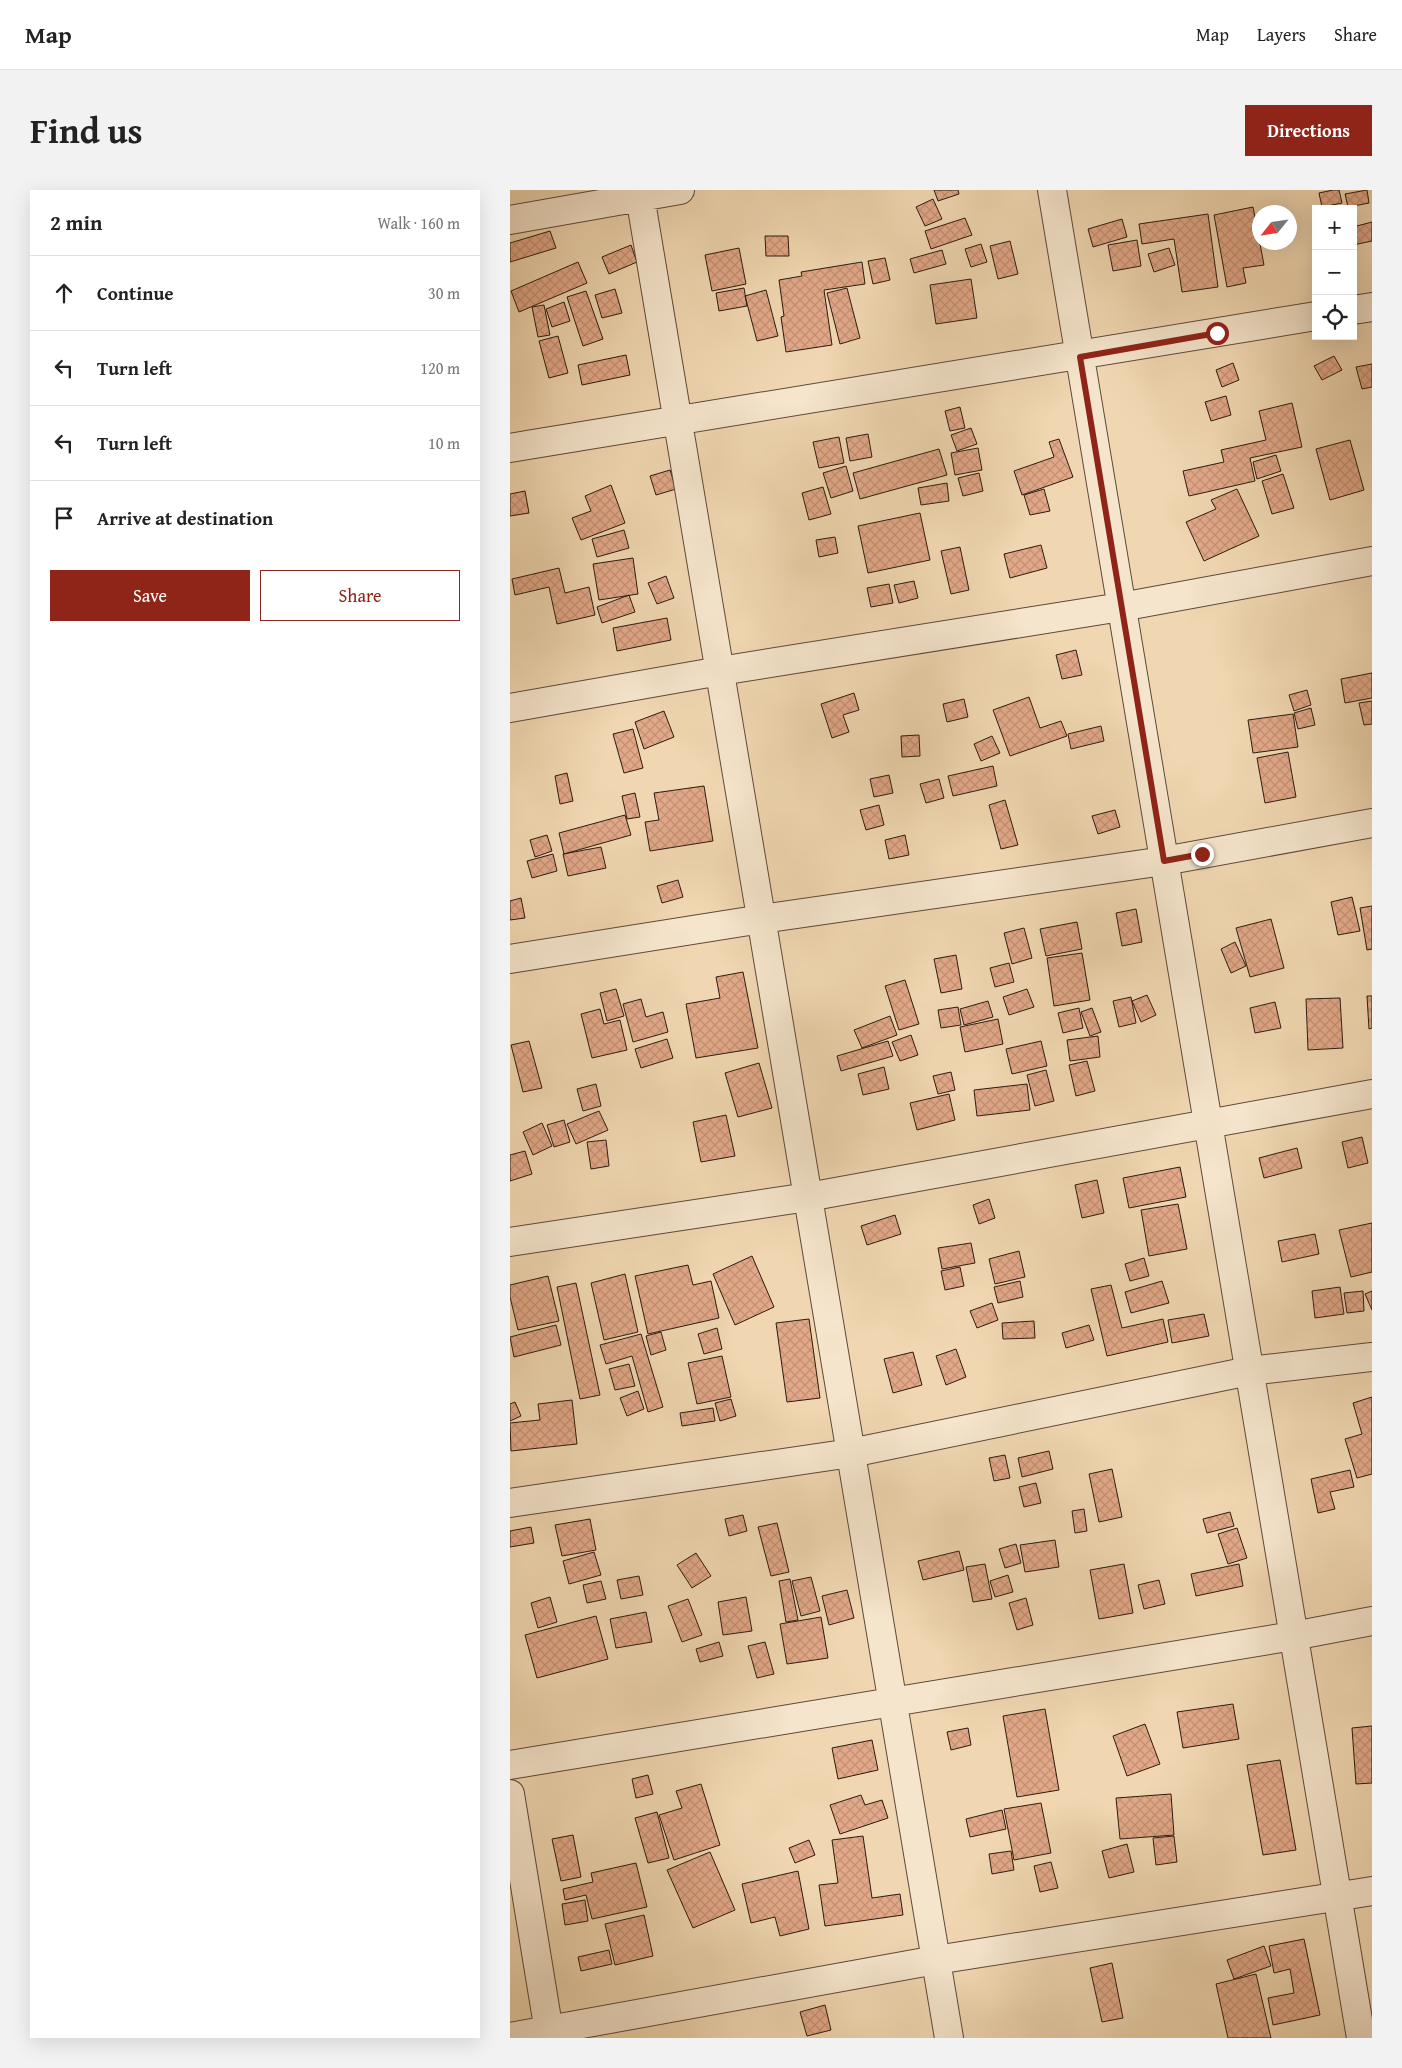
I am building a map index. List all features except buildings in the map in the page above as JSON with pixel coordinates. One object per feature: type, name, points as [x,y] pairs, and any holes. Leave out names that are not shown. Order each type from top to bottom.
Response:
[{"type":"street","points":[[510,220],[640,193],[680,190]]},
{"type":"street","points":[[1052,190],[1361,2038]]},
{"type":"street","points":[[640,193],[949,2038]]},
{"type":"street","points":[[1357,309],[1372,307]]},
{"type":"street","points":[[510,448],[678,419],[1080,357],[1312,317]]},
{"type":"street","points":[[510,708],[720,671],[1121,607],[1372,561]]},
{"type":"street","points":[[510,959],[762,919],[1164,861],[1372,823]]},
{"type":"street","points":[[510,1242],[808,1197],[1372,1094]]},
{"type":"street","points":[[510,1503],[851,1453],[1249,1372],[1372,1357]]},
{"type":"street","points":[[510,1765],[893,1703],[1372,1621]]},
{"type":"street","points":[[510,1794],[549,2035]]},
{"type":"street","points":[[510,2037],[549,2035],[936,1960],[1372,1891]]},
{"type":"route","points":[[1202,854],[1164,861],[1080,357],[1217,333]]}]
